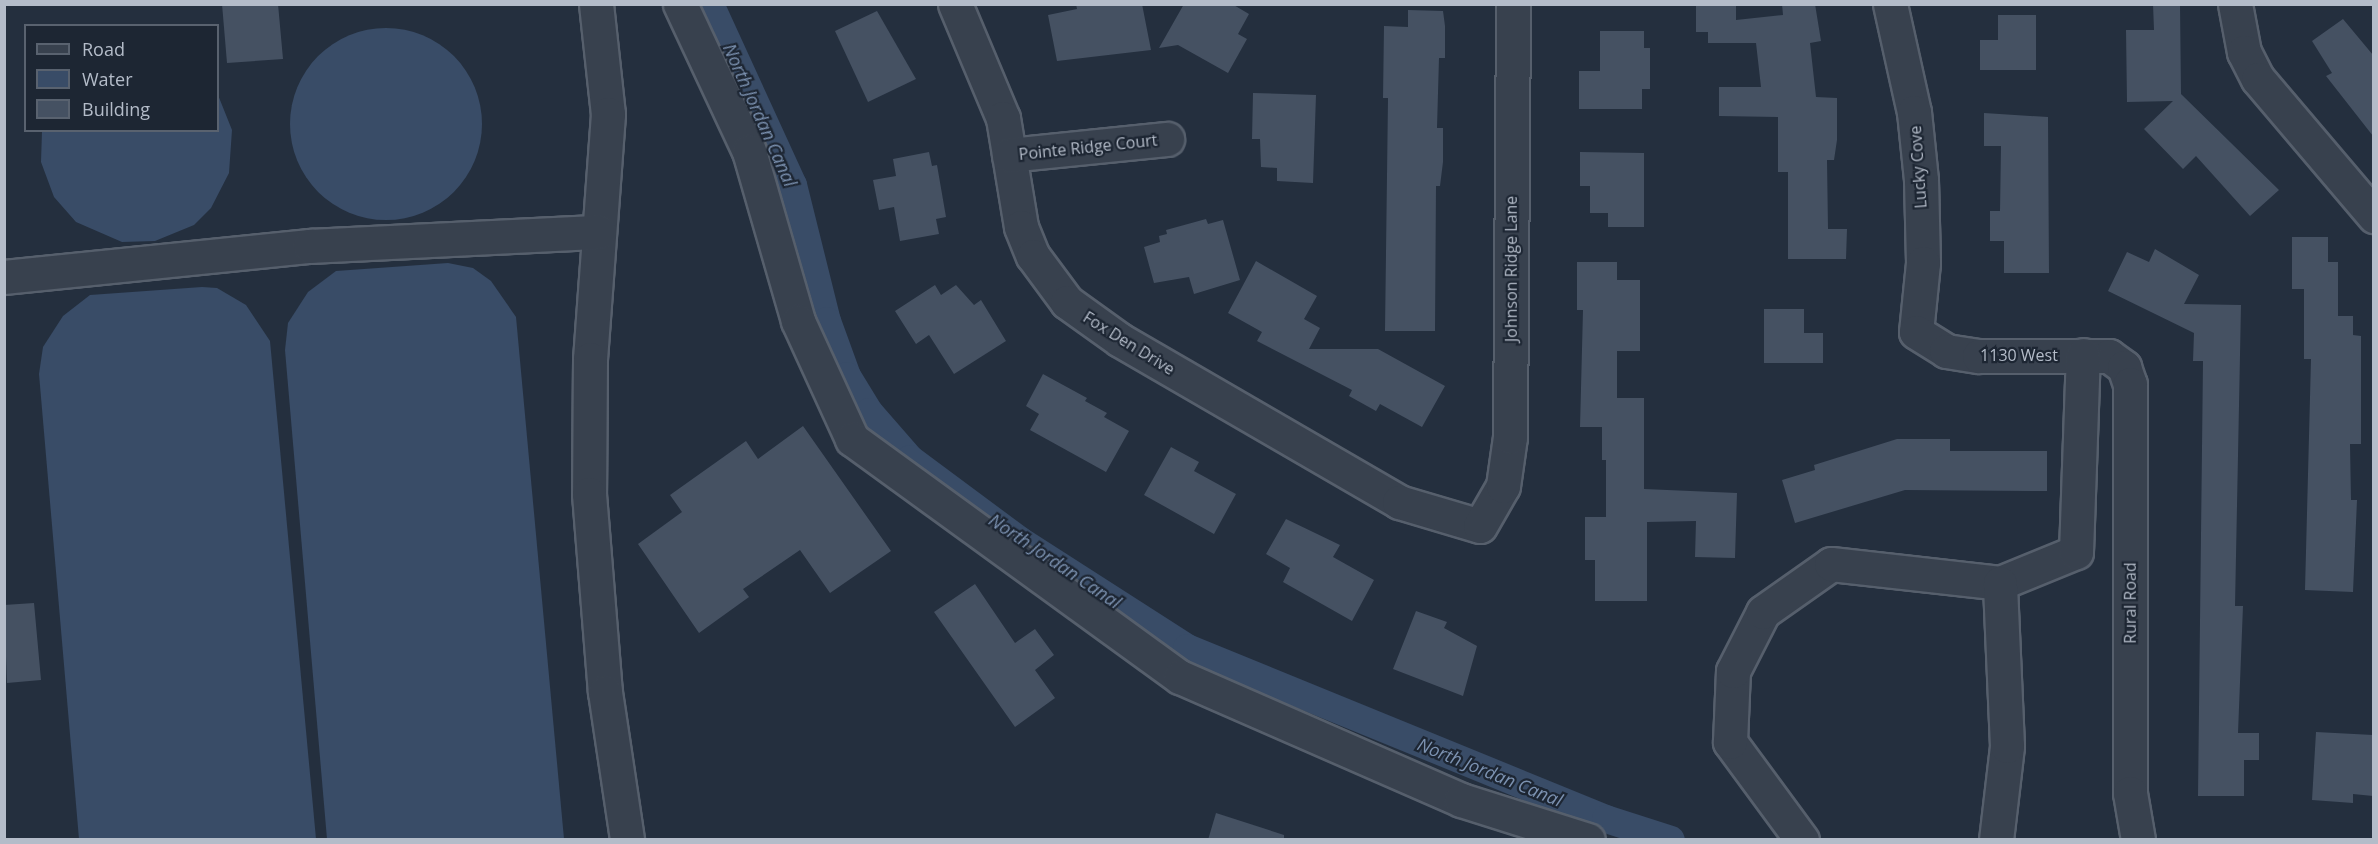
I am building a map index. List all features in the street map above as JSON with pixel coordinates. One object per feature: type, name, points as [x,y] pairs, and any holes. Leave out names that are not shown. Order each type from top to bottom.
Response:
[{"type":"street","points":[[596,4],[608,114],[588,425],[591,533],[605,692],[627,840]]},
{"type":"street","points":[[680,4],[749,151],[798,321],[852,439],[1180,678],[1461,800],[1588,840]]},
{"type":"street","name":"Fox Den Drive","points":[[955,4],[992,83],[1010,155],[1013,193],[1033,256],[1075,309],[1120,340],[1399,502],[1480,526]]},
{"type":"street","name":"Johnson Ridge Lane","points":[[1480,526],[1503,486],[1510,437],[1513,4]]},
{"type":"street","name":"Lucky Cove","points":[[1890,4],[1914,112],[1921,180],[1923,263],[1916,332]]},
{"type":"street","points":[[2235,4],[2244,52],[2258,79],[2373,216]]},
{"type":"street","name":"Pointe Ridge Court","points":[[1010,155],[1167,139]]},
{"type":"street","points":[[4,277],[310,246],[599,232]]},
{"type":"street","name":"1130 West","points":[[1916,332],[1946,351],[1978,356],[2109,356],[2124,367]]},
{"type":"street","points":[[1802,840],[1730,742],[1733,671],[1763,612],[1832,564],[2000,583],[2076,552],[2083,355]]},
{"type":"street","name":"Rural Road","points":[[2124,367],[2130,400],[2130,793],[2138,840]]},
{"type":"street","points":[[1995,840],[2007,747],[2000,583]]},
{"type":"water","points":[[377,28],[395,28],[423,35],[454,56],[475,87],[482,124],[475,161],[454,192],[423,213],[395,220],[377,220],[341,209],[312,185],[301,169],[294,152],[290,133],[290,115],[301,79],[325,50],[341,39],[358,32]]},
{"type":"water","points":[[219,98],[232,130],[229,173],[211,208],[194,225],[155,241],[122,242],[76,222],[54,197],[41,162],[42,132],[219,132]]},
{"type":"water","points":[[448,263],[473,268],[491,281],[516,317],[564,839],[327,839],[285,350],[288,323],[308,292],[336,271]]},
{"type":"water","points":[[202,287],[217,288],[246,305],[270,341],[316,839],[79,839],[39,374],[43,347],[63,316],[90,295]]},
{"type":"building","points":[[222,4],[278,4],[283,59],[227,63]]},
{"type":"building","points":[[1076,4],[1142,4],[1151,50],[1057,61],[1048,15],[1077,9]]},
{"type":"building","points":[[1184,4],[1232,4],[1249,14],[1238,34],[1247,39],[1228,73],[1178,45],[1159,48]]},
{"type":"building","points":[[1696,4],[1736,4],[1736,20],[1783,15],[1782,4],[1815,4],[1821,41],[1810,43],[1816,97],[1837,98],[1837,140],[1834,160],[1827,160],[1828,229],[1847,229],[1846,259],[1788,259],[1788,172],[1778,172],[1778,117],[1719,116],[1719,87],[1761,87],[1756,43],[1708,43],[1708,32],[1696,32]]},
{"type":"building","points":[[2153,4],[2180,4],[2181,94],[2279,190],[2250,216],[2196,156],[2183,169],[2144,129],[2173,101],[2127,102],[2126,30],[2154,30]]},
{"type":"building","points":[[1408,10],[1443,11],[1445,26],[1445,58],[1439,58],[1437,128],[1443,128],[1443,162],[1440,186],[1436,186],[1435,331],[1385,331],[1388,98],[1383,98],[1384,26],[1408,27]]},
{"type":"building","points":[[877,11],[916,79],[868,102],[835,31]]},
{"type":"building","points":[[1998,15],[2036,15],[2036,70],[1980,70],[1980,40],[1998,40]]},
{"type":"building","points":[[2343,19],[2373,55],[2373,136],[2326,76],[2332,73],[2312,41]]},
{"type":"building","points":[[1600,31],[1644,31],[1644,48],[1650,48],[1650,89],[1642,89],[1642,109],[1579,109],[1579,71],[1600,71]]},
{"type":"building","points":[[1253,93],[1316,95],[1313,183],[1277,181],[1277,168],[1261,167],[1260,139],[1252,139]]},
{"type":"building","points":[[1984,113],[2048,117],[2049,273],[2004,273],[2004,241],[1990,241],[1990,211],[2000,211],[2001,146],[1984,146]]},
{"type":"building","points":[[929,152],[932,166],[937,165],[946,217],[936,219],[939,234],[900,241],[894,207],[879,210],[873,180],[896,176],[893,159]]},
{"type":"building","points":[[1580,152],[1644,153],[1644,227],[1608,227],[1608,213],[1590,213],[1590,186],[1580,186]]},
{"type":"building","points":[[1206,219],[1208,224],[1223,220],[1240,280],[1194,294],[1189,277],[1154,283],[1144,247],[1160,242],[1159,236],[1167,234],[1166,230]]},
{"type":"building","points":[[2292,237],[2328,237],[2328,262],[2338,262],[2338,316],[2353,316],[2353,335],[2361,336],[2361,444],[2350,444],[2351,500],[2357,500],[2353,592],[2305,590],[2311,359],[2304,359],[2304,289],[2292,289]]},
{"type":"building","points":[[2155,249],[2199,275],[2184,304],[2241,305],[2235,606],[2243,606],[2238,733],[2259,733],[2259,760],[2244,760],[2244,796],[2198,796],[2203,361],[2193,361],[2194,333],[2108,291],[2127,252],[2149,262]]},
{"type":"building","points":[[1256,261],[1317,296],[1304,319],[1320,328],[1309,349],[1378,349],[1445,386],[1422,427],[1380,404],[1376,411],[1349,396],[1352,390],[1257,341],[1262,332],[1228,313]]},
{"type":"building","points":[[1577,262],[1617,262],[1617,280],[1640,280],[1640,351],[1617,351],[1617,398],[1644,398],[1644,489],[1737,493],[1735,558],[1695,557],[1696,521],[1647,522],[1647,601],[1595,601],[1595,560],[1585,560],[1585,517],[1606,517],[1606,460],[1602,460],[1602,427],[1580,427],[1583,310],[1577,310]]},
{"type":"building","points":[[935,285],[941,295],[956,285],[974,305],[981,300],[1006,341],[954,374],[929,335],[916,344],[895,311]]},
{"type":"building","points":[[1764,309],[1804,309],[1804,333],[1823,333],[1823,363],[1764,363]]},
{"type":"building","points":[[1043,374],[1087,398],[1085,401],[1107,413],[1104,417],[1129,431],[1106,472],[1030,430],[1039,414],[1026,406]]},
{"type":"building","points":[[803,426],[891,551],[830,593],[800,550],[743,589],[749,597],[699,633],[638,544],[682,512],[670,495],[746,441],[758,459]]},
{"type":"building","points":[[1897,439],[1950,439],[1950,451],[2047,451],[2047,491],[1905,490],[1795,523],[1782,480],[1815,470],[1814,465]]},
{"type":"building","points":[[1171,447],[1199,462],[1194,471],[1236,494],[1214,534],[1144,495]]},
{"type":"building","points":[[1286,519],[1340,545],[1333,557],[1374,580],[1352,621],[1283,582],[1290,568],[1266,554]]},
{"type":"building","points":[[975,584],[1015,643],[1035,629],[1054,655],[1035,670],[1055,698],[1015,727],[934,612]]},
{"type":"building","points":[[34,603],[41,680],[7,683],[4,605]]},
{"type":"building","points":[[1416,611],[1447,622],[1444,628],[1477,646],[1463,696],[1393,669]]},
{"type":"building","points":[[2316,732],[2373,735],[2373,796],[2353,794],[2353,803],[2312,800]]},
{"type":"building","points":[[1216,813],[1284,835],[1284,840],[1208,840]]},
{"type":"waterway","name":"North Jordan Canal","points":[[710,4],[793,185],[827,321],[847,376],[869,412],[910,459],[1019,540],[1187,648],[1606,819],[1671,840]]}]
